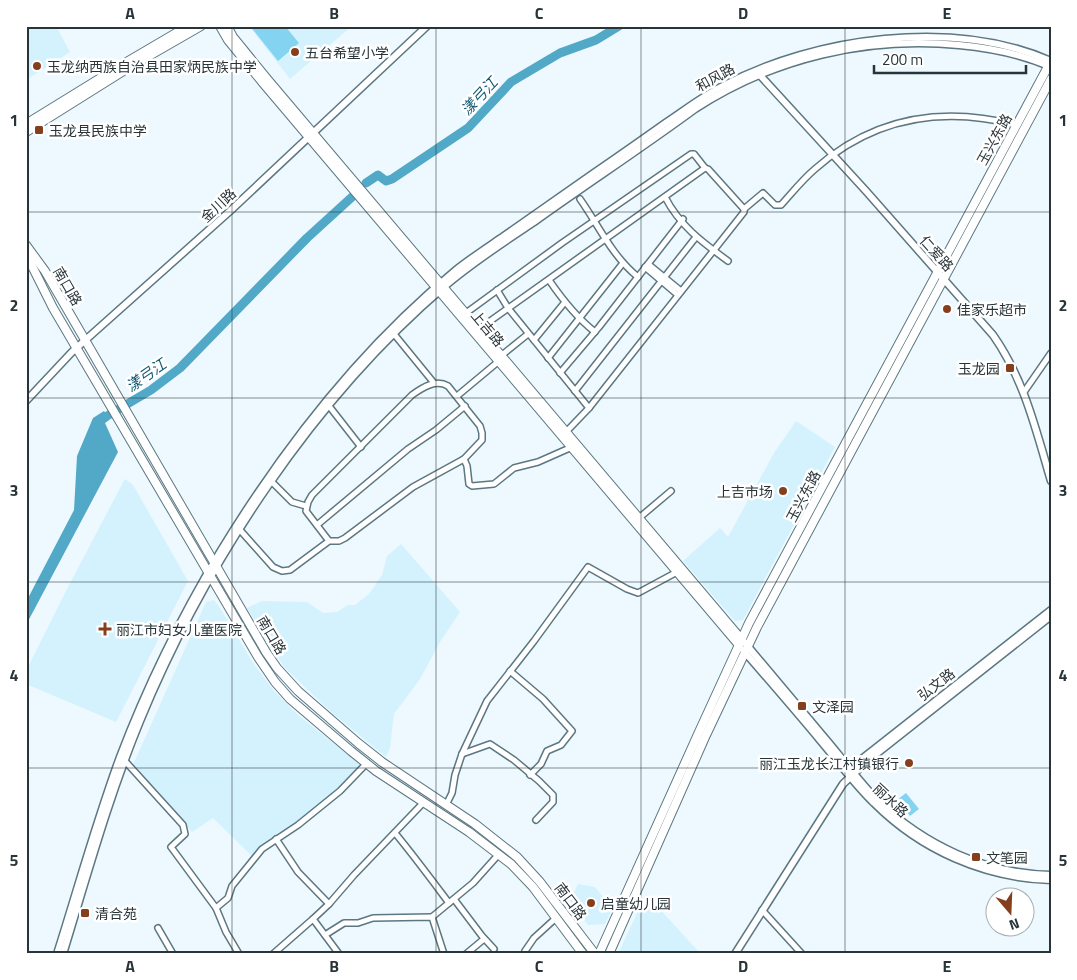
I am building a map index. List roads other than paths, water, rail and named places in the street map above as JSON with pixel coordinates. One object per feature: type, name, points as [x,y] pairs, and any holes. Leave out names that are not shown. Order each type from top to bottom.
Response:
[{"type":"main road","points":[[26,124],[188,26]]},
{"type":"main road","points":[[26,132],[128,68],[201,26]]},
{"type":"main road","name":"上吉路","points":[[220,26],[228,40],[441,287],[677,572],[740,642]]},
{"type":"main road","name":"上吉路","points":[[227,26],[311,134]]},
{"type":"main road","name":"玉兴东路","points":[[599,954],[740,642],[1050,63]]},
{"type":"main road","name":"玉兴东路","points":[[609,954],[746,649],[1051,78]]},
{"type":"main road","name":"南口路","points":[[26,245],[45,271],[266,652],[290,684],[382,762],[486,833],[526,865],[595,954]]},
{"type":"main road","name":"南口路","points":[[26,254],[29,266],[53,308],[258,657],[275,682],[299,706],[367,763],[500,854],[526,879],[583,954]]},
{"type":"main road","name":"上吉路","points":[[441,287],[466,313],[500,358],[639,518],[740,642]]},
{"type":"street","name":"金川路","points":[[26,401],[77,348],[230,211],[426,26]]},
{"type":"street","name":"和风路","points":[[441,287],[459,267],[692,105],[719,88],[794,57],[821,49],[860,42],[905,38],[936,38],[980,42],[1024,50],[1050,63]]},
{"type":"street","name":"仁爱路","points":[[758,73],[993,335],[1006,355],[1024,392],[1051,481]]},
{"type":"street","points":[[566,432],[589,408],[744,212],[744,209],[763,193],[775,205],[781,205],[806,177],[832,154],[874,131],[918,119],[966,116],[1016,125]]},
{"type":"street","points":[[466,313],[691,154],[694,154],[705,168],[708,168],[744,209]]},
{"type":"street","points":[[479,329],[705,168]]},
{"type":"street","points":[[665,197],[696,237],[728,261]]},
{"type":"street","points":[[580,199],[606,239],[624,263],[638,277]]},
{"type":"street","points":[[682,220],[714,250]]},
{"type":"street","points":[[560,373],[595,332],[682,220]]},
{"type":"street","points":[[574,391],[696,237]]},
{"type":"street","points":[[548,358],[624,263]]},
{"type":"street","points":[[647,266],[680,293]]},
{"type":"street","points":[[549,280],[564,302],[584,324],[595,332]]},
{"type":"street","points":[[216,565],[272,482],[329,406],[394,334],[441,287]]},
{"type":"street","points":[[63,954],[125,761],[156,685],[216,565],[266,481],[328,399],[382,338],[441,287]]},
{"type":"street","points":[[497,290],[528,334],[589,408]]},
{"type":"street","points":[[534,340],[564,302]]},
{"type":"street","points":[[394,334],[434,383]]},
{"type":"street","points":[[457,396],[528,334]]},
{"type":"street","points":[[1024,392],[1051,353]]},
{"type":"street","points":[[240,530],[273,567],[282,571],[290,570],[329,541],[339,541],[345,538],[413,487],[464,459],[482,440],[480,426],[446,384],[434,383],[412,395],[312,495],[306,506],[306,511],[329,541]]},
{"type":"street","points":[[329,406],[361,447]]},
{"type":"street","points":[[317,525],[408,449],[436,430],[465,406]]},
{"type":"street","points":[[464,459],[467,466],[469,484],[472,486],[490,485],[499,482],[514,468],[538,462],[572,447]]},
{"type":"street","points":[[272,482],[292,502],[306,506]]},
{"type":"street","points":[[639,518],[671,491]]},
{"type":"street","points":[[446,805],[452,793],[455,775],[462,754],[487,701],[534,641],[588,566],[627,589],[638,593],[677,572]]},
{"type":"street","points":[[57,954],[103,808],[136,717],[179,627],[210,576]]},
{"type":"street","name":"弘文路","points":[[735,954],[843,784],[863,758],[1051,610]]},
{"type":"street","name":"弘文路","points":[[851,773],[1051,616]]},
{"type":"street","name":"丽水路","points":[[740,642],[851,773],[874,803],[892,820],[924,843],[949,857],[1007,875],[1051,880]]},
{"type":"street","points":[[510,671],[543,699],[572,731],[561,745],[547,751],[541,764],[530,775]]},
{"type":"street","points":[[462,754],[490,744],[514,760],[549,791],[553,802],[536,820]]},
{"type":"street","points":[[125,761],[183,825],[185,834],[170,846],[216,908],[226,932],[239,954]]},
{"type":"street","points":[[216,908],[228,898],[232,886],[262,849],[298,825],[340,790],[367,763]]},
{"type":"street","name":"丽水路","points":[[851,773],[877,800],[896,816],[915,831],[945,849],[1001,869],[1030,874],[1051,875]]},
{"type":"street","points":[[273,954],[329,904],[424,802]]},
{"type":"street","points":[[395,833],[417,858],[427,875],[494,949]]},
{"type":"street","points":[[276,839],[298,872],[329,904]]},
{"type":"street","points":[[324,935],[344,923],[358,923],[373,918],[432,917],[472,883],[500,854]]},
{"type":"street","points":[[762,910],[802,954]]},
{"type":"street","points":[[432,917],[444,954]]},
{"type":"street","points":[[525,952],[534,938],[556,918]]},
{"type":"street","points":[[313,919],[339,954]]},
{"type":"street","points":[[158,928],[173,954]]},
{"type":"street","points":[[466,954],[484,939]]},
{"type":"waterway","name":"漾弓江","points":[[366,183],[378,175],[386,181],[392,179],[468,128],[511,82],[560,53],[596,40],[619,26]]},
{"type":"waterway","name":"漾弓江","points":[[97,422],[151,390],[180,368],[307,238],[352,197]]},
{"type":"place","name":"五台希望小学","points":[[295,52]]},
{"type":"place","name":"玉龙纳西族自治县田家炳民族中学","points":[[37,66]]},
{"type":"place","name":"玉龙县民族中学","points":[[39,130]]},
{"type":"place","name":"佳家乐超市","points":[[947,309]]},
{"type":"place","name":"玉龙园","points":[[1010,368]]},
{"type":"place","name":"上吉市场","points":[[783,491]]},
{"type":"place","name":"丽江市妇女儿童医院","points":[[105,629]]},
{"type":"place","name":"文泽园","points":[[802,706]]},
{"type":"place","name":"丽江玉龙长江村镇银行","points":[[909,763]]},
{"type":"place","name":"文笔园","points":[[976,857]]},
{"type":"place","name":"启童幼儿园","points":[[591,903]]},
{"type":"place","name":"清合苑","points":[[85,913]]}]
